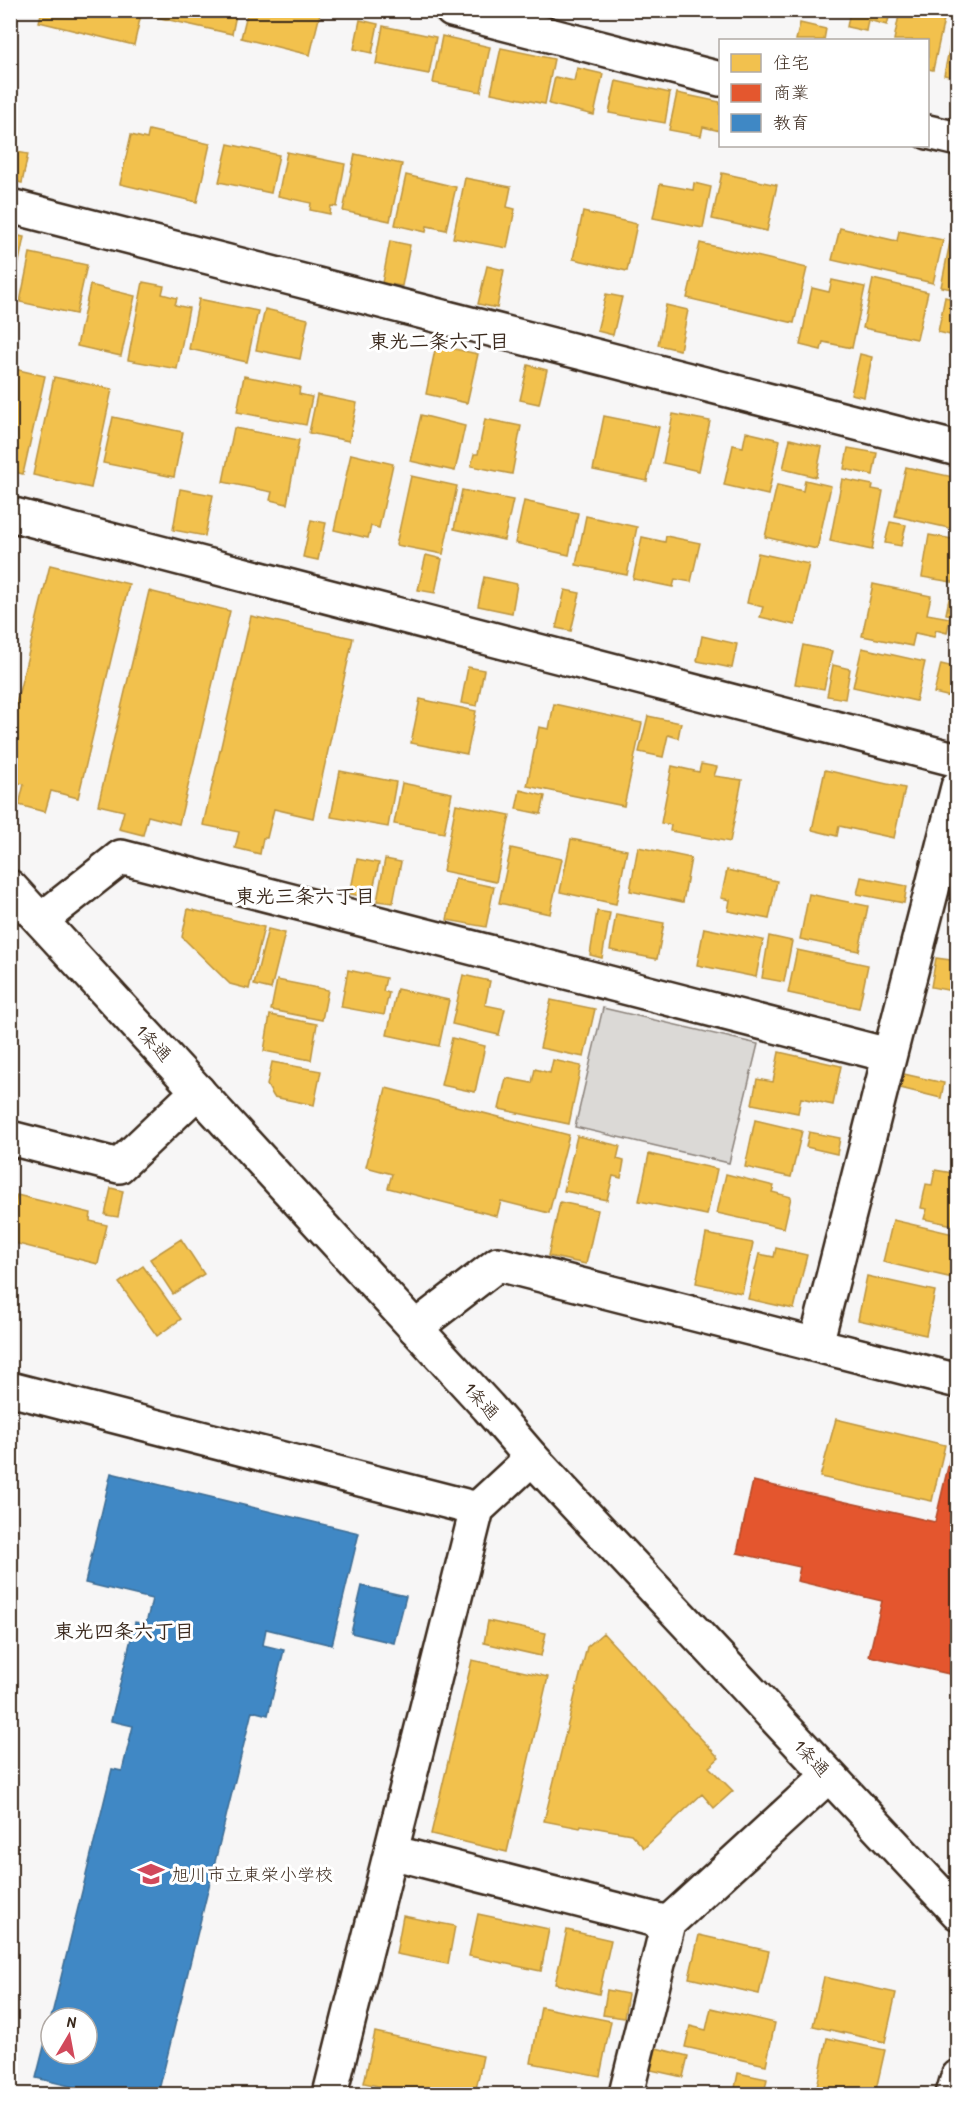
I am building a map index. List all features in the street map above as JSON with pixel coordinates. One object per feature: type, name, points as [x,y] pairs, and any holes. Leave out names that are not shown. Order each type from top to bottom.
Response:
[{"type":"street","points":[[452,10],[719,79]]},
{"type":"street","points":[[929,132],[957,139]]},
{"type":"street","points":[[10,206],[957,449]]},
{"type":"street","points":[[10,514],[957,760]]},
{"type":"street","points":[[816,1344],[957,787]]},
{"type":"street","points":[[41,920],[121,857],[888,1055]]},
{"type":"street","name":"1条通","points":[[10,887],[532,1458],[957,1913]]},
{"type":"street","points":[[10,1138],[119,1166],[198,1091]]},
{"type":"street","points":[[415,1328],[498,1264],[957,1381]]},
{"type":"street","points":[[10,1389],[477,1509]]},
{"type":"street","points":[[330,2094],[477,1509],[532,1458]]},
{"type":"street","points":[[626,2094],[668,1923],[828,1776]]},
{"type":"street","points":[[391,1852],[668,1923]]},
{"type":"street","points":[[953,2094],[957,2077]]},
{"type":"shaded area","points":[[603,1008],[758,1044],[729,1163],[575,1127]]},
{"type":"building: 住宅","points":[[42,10],[142,10],[134,45],[39,22]]},
{"type":"building: 住宅","points":[[152,10],[237,10],[232,34],[151,16]]},
{"type":"building: 住宅","points":[[248,10],[307,10],[320,14],[310,55],[241,38]]},
{"type":"building: 住宅","points":[[833,10],[891,10],[887,25],[868,20],[866,31],[847,27],[849,16],[832,12]]},
{"type":"building: 住宅","points":[[900,10],[946,10],[933,70],[929,69],[929,39],[894,39]]},
{"type":"building: 住宅","points":[[958,10],[958,78],[944,75]]},
{"type":"building: 住宅","points":[[360,20],[378,24],[372,53],[354,49]]},
{"type":"building: 住宅","points":[[800,23],[826,29],[824,39],[796,39]]},
{"type":"building: 住宅","points":[[383,26],[436,37],[429,74],[376,64]]},
{"type":"building: 住宅","points":[[442,36],[490,47],[481,92],[433,83]]},
{"type":"building: 住宅","points":[[501,48],[554,59],[545,104],[491,93]]},
{"type":"building: 住宅","points":[[577,68],[603,74],[594,115],[549,104],[555,77],[574,81]]},
{"type":"building: 住宅","points":[[616,81],[670,93],[665,123],[609,113]]},
{"type":"building: 住宅","points":[[677,93],[719,102],[719,131],[703,127],[701,136],[669,130]]},
{"type":"building: 住宅","points":[[149,130],[210,144],[197,202],[120,184],[131,135],[147,139]]},
{"type":"building: 住宅","points":[[228,144],[279,155],[271,193],[219,182]]},
{"type":"building: 住宅","points":[[11,151],[28,154],[22,183],[10,180]]},
{"type":"building: 住宅","points":[[287,152],[345,164],[337,207],[331,206],[330,214],[310,210],[311,203],[278,196]]},
{"type":"building: 住宅","points":[[355,154],[402,164],[390,221],[343,211]]},
{"type":"building: 住宅","points":[[722,173],[777,185],[767,231],[712,219]]},
{"type":"building: 住宅","points":[[406,175],[456,187],[446,230],[427,226],[426,232],[395,225]]},
{"type":"building: 住宅","points":[[465,178],[511,187],[507,207],[515,209],[507,248],[453,238]]},
{"type":"building: 住宅","points":[[694,183],[711,187],[703,228],[653,218],[660,184],[693,190]]},
{"type":"building: 住宅","points":[[583,212],[637,224],[627,271],[573,259]]},
{"type":"building: 住宅","points":[[840,228],[897,241],[899,231],[943,240],[933,283],[832,260]]},
{"type":"building: 住宅","points":[[10,234],[24,237],[11,301],[10,301]]},
{"type":"building: 住宅","points":[[390,241],[410,245],[402,286],[382,283]]},
{"type":"building: 住宅","points":[[950,242],[958,244],[958,290],[941,287]]},
{"type":"building: 住宅","points":[[700,243],[807,268],[794,323],[687,298]]},
{"type":"building: 住宅","points":[[30,253],[87,265],[76,314],[20,302]]},
{"type":"building: 住宅","points":[[487,266],[504,270],[497,308],[478,304]]},
{"type":"building: 住宅","points":[[873,279],[928,292],[917,339],[863,328]]},
{"type":"building: 住宅","points":[[832,280],[865,287],[852,348],[823,342],[821,350],[800,345],[812,288],[829,292]]},
{"type":"building: 住宅","points":[[143,282],[164,286],[162,294],[177,298],[175,305],[189,308],[177,369],[128,360]]},
{"type":"building: 住宅","points":[[90,285],[135,296],[121,356],[77,346]]},
{"type":"building: 住宅","points":[[606,294],[622,297],[613,335],[597,331]]},
{"type":"building: 住宅","points":[[945,297],[958,300],[958,337],[938,332]]},
{"type":"building: 住宅","points":[[199,299],[258,311],[247,362],[189,349]]},
{"type":"building: 住宅","points":[[666,305],[688,310],[680,350],[658,345]]},
{"type":"building: 住宅","points":[[265,309],[308,319],[300,359],[256,350]]},
{"type":"building: 住宅","points":[[436,345],[478,354],[467,403],[426,394]]},
{"type":"building: 住宅","points":[[860,354],[872,357],[864,397],[851,394]]},
{"type":"building: 住宅","points":[[528,365],[547,370],[539,404],[520,400]]},
{"type":"building: 住宅","points":[[10,368],[45,376],[23,474],[10,471]]},
{"type":"building: 住宅","points":[[244,376],[300,387],[299,394],[312,397],[306,425],[237,412]]},
{"type":"building: 住宅","points":[[54,377],[112,389],[91,488],[33,475]]},
{"type":"building: 住宅","points":[[317,395],[357,403],[349,441],[309,433]]},
{"type":"building: 住宅","points":[[673,414],[710,421],[699,471],[663,463]]},
{"type":"building: 住宅","points":[[421,415],[465,426],[455,471],[410,461]]},
{"type":"building: 住宅","points":[[604,416],[659,427],[647,481],[593,470]]},
{"type":"building: 住宅","points":[[113,417],[183,432],[174,477],[103,463]]},
{"type":"building: 住宅","points":[[485,419],[521,426],[512,474],[471,466],[474,454],[478,454]]},
{"type":"building: 住宅","points":[[234,428],[299,440],[287,504],[270,500],[272,492],[223,482]]},
{"type":"building: 住宅","points":[[746,432],[780,440],[768,495],[724,485],[733,445],[743,447]]},
{"type":"building: 住宅","points":[[790,439],[822,447],[816,477],[783,469]]},
{"type":"building: 住宅","points":[[848,448],[877,453],[873,475],[844,469]]},
{"type":"building: 住宅","points":[[351,454],[393,464],[379,528],[371,526],[368,538],[334,530]]},
{"type":"building: 住宅","points":[[906,467],[958,478],[958,530],[895,516]]},
{"type":"building: 住宅","points":[[411,476],[457,486],[443,554],[396,545]]},
{"type":"building: 住宅","points":[[842,479],[873,485],[872,489],[883,491],[872,550],[830,541]]},
{"type":"building: 住宅","points":[[805,480],[831,486],[817,549],[765,537],[777,485],[803,491]]},
{"type":"building: 住宅","points":[[180,489],[213,495],[205,536],[173,530]]},
{"type":"building: 住宅","points":[[462,490],[513,500],[504,540],[454,529]]},
{"type":"building: 住宅","points":[[524,501],[578,513],[569,555],[515,543]]},
{"type":"building: 住宅","points":[[586,516],[637,527],[627,575],[576,565]]},
{"type":"building: 住宅","points":[[311,520],[326,523],[318,560],[303,557]]},
{"type":"building: 住宅","points":[[890,522],[906,525],[901,546],[885,543]]},
{"type":"building: 住宅","points":[[929,535],[958,540],[958,583],[922,577]]},
{"type":"building: 住宅","points":[[666,536],[700,543],[691,582],[675,579],[673,587],[633,579],[642,537],[665,542]]},
{"type":"building: 住宅","points":[[758,553],[809,564],[795,625],[760,617],[763,607],[747,603]]},
{"type":"building: 住宅","points":[[426,555],[442,559],[435,593],[418,590]]},
{"type":"building: 住宅","points":[[50,565],[129,584],[78,798],[51,791],[45,812],[19,805],[24,784],[10,781],[10,729]]},
{"type":"building: 住宅","points":[[484,577],[517,584],[512,613],[478,606]]},
{"type":"building: 住宅","points":[[873,584],[931,596],[927,614],[950,618],[947,633],[936,630],[934,637],[915,633],[912,646],[862,636]]},
{"type":"building: 住宅","points":[[565,590],[580,593],[571,631],[556,628]]},
{"type":"building: 住宅","points":[[149,591],[230,611],[179,824],[148,816],[143,835],[119,829],[124,811],[98,805]]},
{"type":"building: 住宅","points":[[949,599],[958,601],[958,616],[946,614]]},
{"type":"building: 住宅","points":[[251,616],[353,638],[313,818],[274,809],[267,838],[263,838],[260,854],[235,848],[239,832],[203,825]]},
{"type":"building: 住宅","points":[[702,636],[737,644],[732,668],[697,661]]},
{"type":"building: 住宅","points":[[803,645],[832,651],[824,689],[795,684]]},
{"type":"building: 住宅","points":[[862,648],[925,662],[916,701],[853,687]]},
{"type":"building: 住宅","points":[[941,664],[958,668],[958,687],[955,698],[934,693]]},
{"type":"building: 住宅","points":[[833,665],[850,669],[845,699],[827,696]]},
{"type":"building: 住宅","points":[[468,667],[484,670],[477,706],[461,703]]},
{"type":"building: 住宅","points":[[420,699],[476,711],[467,754],[411,743]]},
{"type":"building: 住宅","points":[[554,704],[642,723],[624,806],[527,786],[539,727],[549,729]]},
{"type":"building: 住宅","points":[[648,716],[681,723],[678,738],[668,735],[663,757],[639,752]]},
{"type":"building: 住宅","points":[[701,764],[717,767],[714,776],[742,780],[730,842],[670,831],[671,825],[661,823],[672,766],[699,772]]},
{"type":"building: 住宅","points":[[825,770],[905,788],[894,838],[839,826],[837,836],[812,830]]},
{"type":"building: 住宅","points":[[340,771],[396,782],[388,827],[331,817]]},
{"type":"building: 住宅","points":[[402,783],[452,793],[444,833],[394,824]]},
{"type":"building: 住宅","points":[[520,790],[545,796],[541,814],[516,809]]},
{"type":"building: 住宅","points":[[456,804],[510,815],[496,882],[443,871]]},
{"type":"building: 住宅","points":[[571,839],[627,850],[616,904],[560,892]]},
{"type":"building: 住宅","points":[[638,847],[691,858],[683,902],[630,891]]},
{"type":"building: 住宅","points":[[511,848],[562,859],[550,914],[499,903]]},
{"type":"building: 住宅","points":[[357,859],[379,863],[371,898],[350,894]]},
{"type":"building: 住宅","points":[[385,859],[401,862],[393,903],[377,901]]},
{"type":"building: 住宅","points":[[727,870],[777,881],[769,919],[728,911],[730,900],[721,898]]},
{"type":"building: 住宅","points":[[861,877],[907,886],[904,903],[857,894]]},
{"type":"building: 住宅","points":[[455,879],[494,887],[486,927],[447,920]]},
{"type":"building: 住宅","points":[[809,894],[868,906],[859,951],[800,939]]},
{"type":"building: 住宅","points":[[188,909],[264,927],[249,989],[230,984],[182,937]]},
{"type":"building: 住宅","points":[[597,911],[610,913],[602,958],[590,955]]},
{"type":"building: 住宅","points":[[616,914],[664,923],[657,959],[610,950]]},
{"type":"building: 住宅","points":[[704,928],[763,940],[756,977],[697,965]]},
{"type":"building: 住宅","points":[[268,929],[285,933],[271,989],[254,985]]},
{"type":"building: 住宅","points":[[769,936],[792,941],[784,982],[762,978]]},
{"type":"building: 住宅","points":[[797,950],[868,965],[859,1008],[788,993]]},
{"type":"building: 住宅","points":[[936,958],[958,961],[958,992],[931,987]]},
{"type":"building: 住宅","points":[[348,970],[386,978],[383,991],[389,993],[384,1015],[341,1007]]},
{"type":"building: 住宅","points":[[463,975],[490,981],[485,1005],[505,1009],[499,1035],[452,1024]]},
{"type":"building: 住宅","points":[[277,980],[328,990],[322,1020],[271,1010]]},
{"type":"building: 住宅","points":[[397,989],[449,1000],[439,1046],[387,1035]]},
{"type":"building: 住宅","points":[[551,1000],[595,1009],[584,1057],[540,1048]]},
{"type":"building: 住宅","points":[[270,1015],[317,1024],[311,1060],[264,1051]]},
{"type":"building: 住宅","points":[[452,1038],[485,1046],[475,1092],[441,1085]]},
{"type":"building: 住宅","points":[[779,1052],[841,1066],[833,1105],[801,1098],[798,1113],[752,1104],[757,1079],[773,1082]]},
{"type":"building: 住宅","points":[[553,1060],[581,1066],[569,1124],[499,1109],[506,1078],[532,1083],[535,1069],[550,1073]]},
{"type":"building: 住宅","points":[[272,1062],[321,1071],[314,1105],[274,1097],[267,1085]]},
{"type":"building: 住宅","points":[[958,1070],[958,1094],[953,1093]]},
{"type":"building: 住宅","points":[[904,1074],[944,1083],[941,1098],[900,1088]]},
{"type":"building: 住宅","points":[[386,1088],[569,1135],[549,1213],[501,1201],[497,1216],[388,1188],[392,1174],[366,1167]]},
{"type":"building: 住宅","points":[[755,1120],[802,1131],[791,1177],[745,1167]]},
{"type":"building: 住宅","points":[[809,1132],[840,1138],[837,1154],[806,1147]]},
{"type":"building: 住宅","points":[[577,1136],[620,1146],[617,1159],[624,1161],[621,1178],[613,1176],[607,1200],[564,1191]]},
{"type":"building: 住宅","points":[[649,1154],[717,1169],[707,1215],[639,1201]]},
{"type":"building: 住宅","points":[[935,1170],[958,1174],[958,1226],[924,1219],[927,1209],[921,1208],[926,1184],[932,1185]]},
{"type":"building: 住宅","points":[[726,1174],[774,1186],[772,1192],[791,1197],[784,1228],[717,1213]]},
{"type":"building: 住宅","points":[[111,1188],[123,1191],[118,1217],[105,1215]]},
{"type":"building: 住宅","points":[[17,1195],[91,1213],[90,1221],[107,1225],[98,1264],[10,1242],[10,1221]]},
{"type":"building: 住宅","points":[[560,1202],[598,1210],[586,1264],[548,1256]]},
{"type":"building: 住宅","points":[[893,1220],[958,1235],[957,1279],[883,1262]]},
{"type":"building: 住宅","points":[[706,1234],[753,1243],[742,1293],[696,1283]]},
{"type":"building: 住宅","points":[[181,1239],[204,1274],[173,1294],[150,1259]]},
{"type":"building: 住宅","points":[[776,1248],[807,1255],[794,1309],[748,1299],[759,1254],[774,1257]]},
{"type":"building: 住宅","points":[[143,1266],[181,1319],[157,1336],[119,1283]]},
{"type":"building: 住宅","points":[[867,1276],[935,1291],[926,1335],[858,1320]]},
{"type":"building: 住宅","points":[[836,1419],[945,1445],[932,1501],[820,1477]]},
{"type":"building: 住宅","points":[[488,1621],[546,1633],[541,1656],[484,1643]]},
{"type":"building: 住宅","points":[[603,1633],[719,1758],[709,1767],[733,1791],[714,1808],[702,1794],[644,1848],[631,1834],[544,1821],[587,1647]]},
{"type":"building: 住宅","points":[[472,1660],[548,1677],[507,1852],[431,1834]]},
{"type":"building: 住宅","points":[[478,1914],[549,1929],[541,1971],[469,1956]]},
{"type":"building: 住宅","points":[[403,1916],[455,1926],[448,1964],[396,1954]]},
{"type":"building: 住宅","points":[[567,1930],[611,1940],[599,1994],[555,1984]]},
{"type":"building: 住宅","points":[[699,1935],[769,1951],[759,1994],[689,1978]]},
{"type":"building: 住宅","points":[[824,1977],[896,1993],[885,2042],[813,2026]]},
{"type":"building: 住宅","points":[[607,1990],[628,1994],[624,2018],[603,2015]]},
{"type":"building: 住宅","points":[[541,2007],[611,2021],[600,2076],[531,2063]]},
{"type":"building: 住宅","points":[[711,2008],[775,2023],[766,2065],[685,2047],[690,2026],[706,2030]]},
{"type":"building: 住宅","points":[[375,2032],[483,2056],[475,2094],[416,2094],[364,2083]]},
{"type":"building: 住宅","points":[[827,2038],[885,2050],[875,2094],[816,2092]]},
{"type":"building: 住宅","points":[[656,2048],[688,2056],[683,2077],[651,2070]]},
{"type":"building: 住宅","points":[[738,2073],[767,2079],[764,2094],[735,2088]]},
{"type":"building: 商業","points":[[958,1424],[958,1676],[869,1656],[882,1601],[797,1581],[800,1567],[737,1553],[753,1481],[935,1522]]},
{"type":"building: 教育","points":[[111,1473],[359,1533],[332,1645],[266,1629],[263,1645],[284,1650],[268,1715],[252,1711],[158,2094],[103,2094],[36,2078],[39,2066],[99,2066],[99,2006],[54,2006],[112,1769],[122,1771],[133,1726],[111,1721],[135,1622],[146,1624],[152,1599],[85,1583]]},
{"type":"building: 教育","points":[[362,1586],[406,1596],[394,1643],[351,1633]]},
{"type":"place","name":"旭川市立東栄小学校","points":[[151,1874]]},
{"type":"district","name":"東光二条六丁目","points":[[439,340]]},
{"type":"district","name":"東光三条六丁目","points":[[305,895]]},
{"type":"district","name":"東光四条六丁目","points":[[124,1630]]}]
